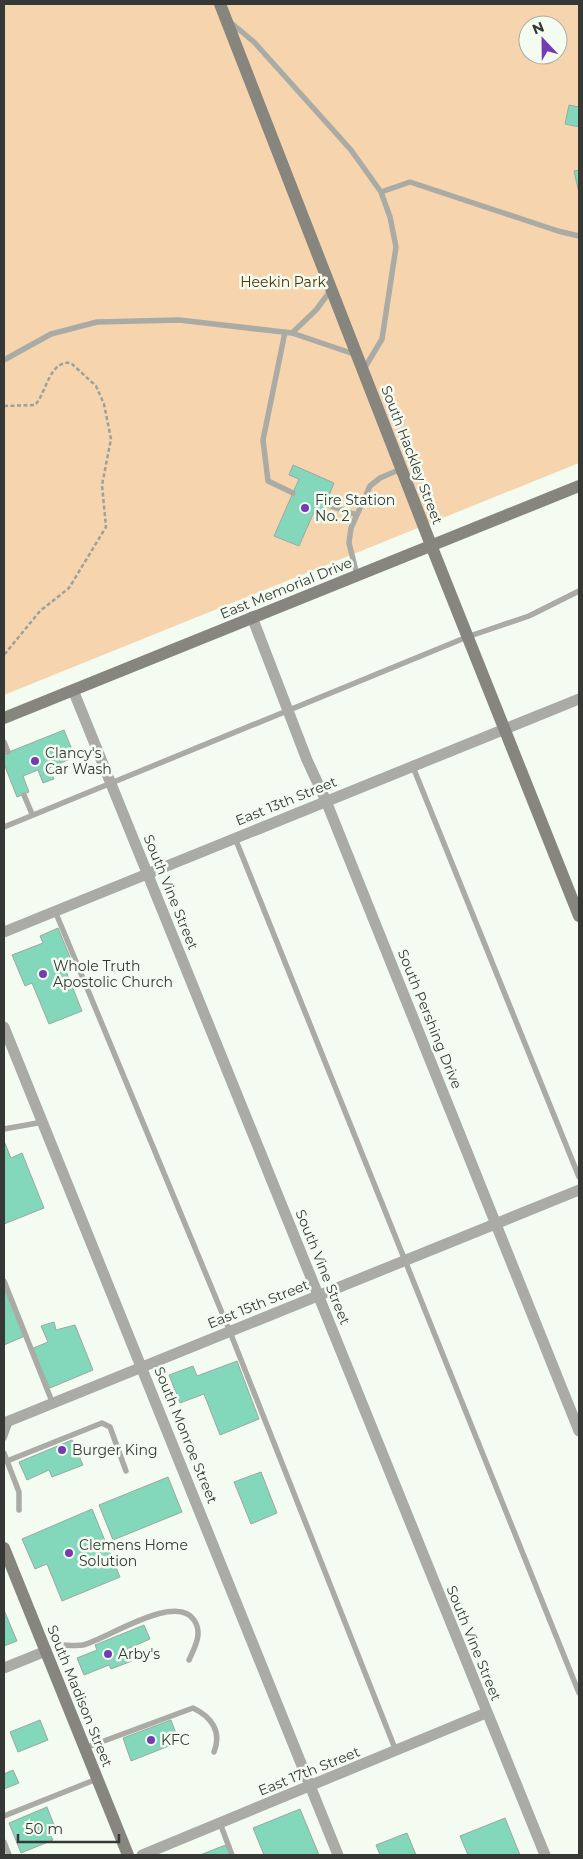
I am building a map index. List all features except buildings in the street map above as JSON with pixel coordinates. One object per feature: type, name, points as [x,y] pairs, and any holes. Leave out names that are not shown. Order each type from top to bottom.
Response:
[{"type":"street","name":"South Hackley Street","points":[[220,4],[401,469],[579,916]]},
{"type":"street","name":"East Memorial Drive","points":[[4,718],[579,486]]},
{"type":"street","name":"South Pershing Drive","points":[[252,617],[307,760],[326,801],[579,1432]]},
{"type":"street","name":"South Vine Street","points":[[73,690],[545,1855]]},
{"type":"street","name":"East 13th Street","points":[[4,932],[579,699]]},
{"type":"street","name":"South Monroe Street","points":[[4,1026],[338,1855]]},
{"type":"street","name":"East 15th Street","points":[[7,1422],[579,1190]]},
{"type":"street","name":"South Madison Street","points":[[4,1548],[128,1855]]},
{"type":"street","points":[[4,1668],[46,1651]]},
{"type":"street","name":"East 17th Street","points":[[142,1855],[486,1713]]},
{"type":"lane","points":[[226,19],[254,42],[351,150],[381,192],[390,217],[396,247],[382,339],[363,371]]},
{"type":"lane","points":[[381,192],[410,182],[579,236]]},
{"type":"lane","points":[[292,333],[316,310],[331,289]]},
{"type":"lane","points":[[4,360],[51,334],[97,322],[179,320],[292,333],[356,354]]},
{"type":"lane","points":[[285,332],[263,440],[268,481],[293,493]]},
{"type":"lane","points":[[357,575],[350,543],[351,528],[370,486],[380,478],[401,469]]},
{"type":"lane","points":[[325,504],[357,515]]},
{"type":"lane","points":[[4,827],[468,637],[529,616],[579,591]]},
{"type":"lane","points":[[4,742],[8,752]]},
{"type":"lane","points":[[412,767],[579,1177]]},
{"type":"lane","points":[[24,795],[32,814]]},
{"type":"lane","points":[[234,838],[579,1693]]},
{"type":"lane","points":[[55,911],[230,1332],[396,1751]]},
{"type":"lane","points":[[4,1129],[43,1122]]},
{"type":"lane","points":[[4,1281],[53,1404]]},
{"type":"lane","points":[[4,1438],[7,1422]]},
{"type":"lane","points":[[7,1461],[102,1423],[110,1427],[126,1471]]},
{"type":"lane","points":[[4,1453],[19,1492],[20,1510]]},
{"type":"lane","points":[[60,1645],[83,1645],[145,1618],[168,1611],[181,1610],[191,1615],[198,1626],[198,1640],[189,1660]]},
{"type":"lane","points":[[85,1748],[193,1708],[203,1713],[215,1727],[218,1742],[214,1752]]},
{"type":"lane","points":[[4,1816],[97,1778]]},
{"type":"lane","points":[[220,1823],[232,1855]]},
{"type":"lane","points":[[4,1842],[9,1855]]},
{"type":"path","points":[[4,406],[35,405],[43,395],[54,369],[63,363],[71,363],[86,375],[98,390],[104,404],[111,439],[102,485],[105,529],[69,588],[40,611],[4,655]]},
{"type":"green space","name":"Heekin Park","points":[[4,4],[579,4],[579,463],[4,695]]},
{"type":"place","name":"Fire Station No. 2","points":[[305,508]]},
{"type":"place","name":"Clancy's Car Wash","points":[[35,761]]},
{"type":"place","name":"Whole Truth Apostolic Church","points":[[43,974]]},
{"type":"place","name":"Burger King","points":[[62,1450]]},
{"type":"place","name":"Clemens Home Solution","points":[[69,1553]]},
{"type":"place","name":"Arby's","points":[[108,1654]]},
{"type":"place","name":"KFC","points":[[151,1740]]}]
